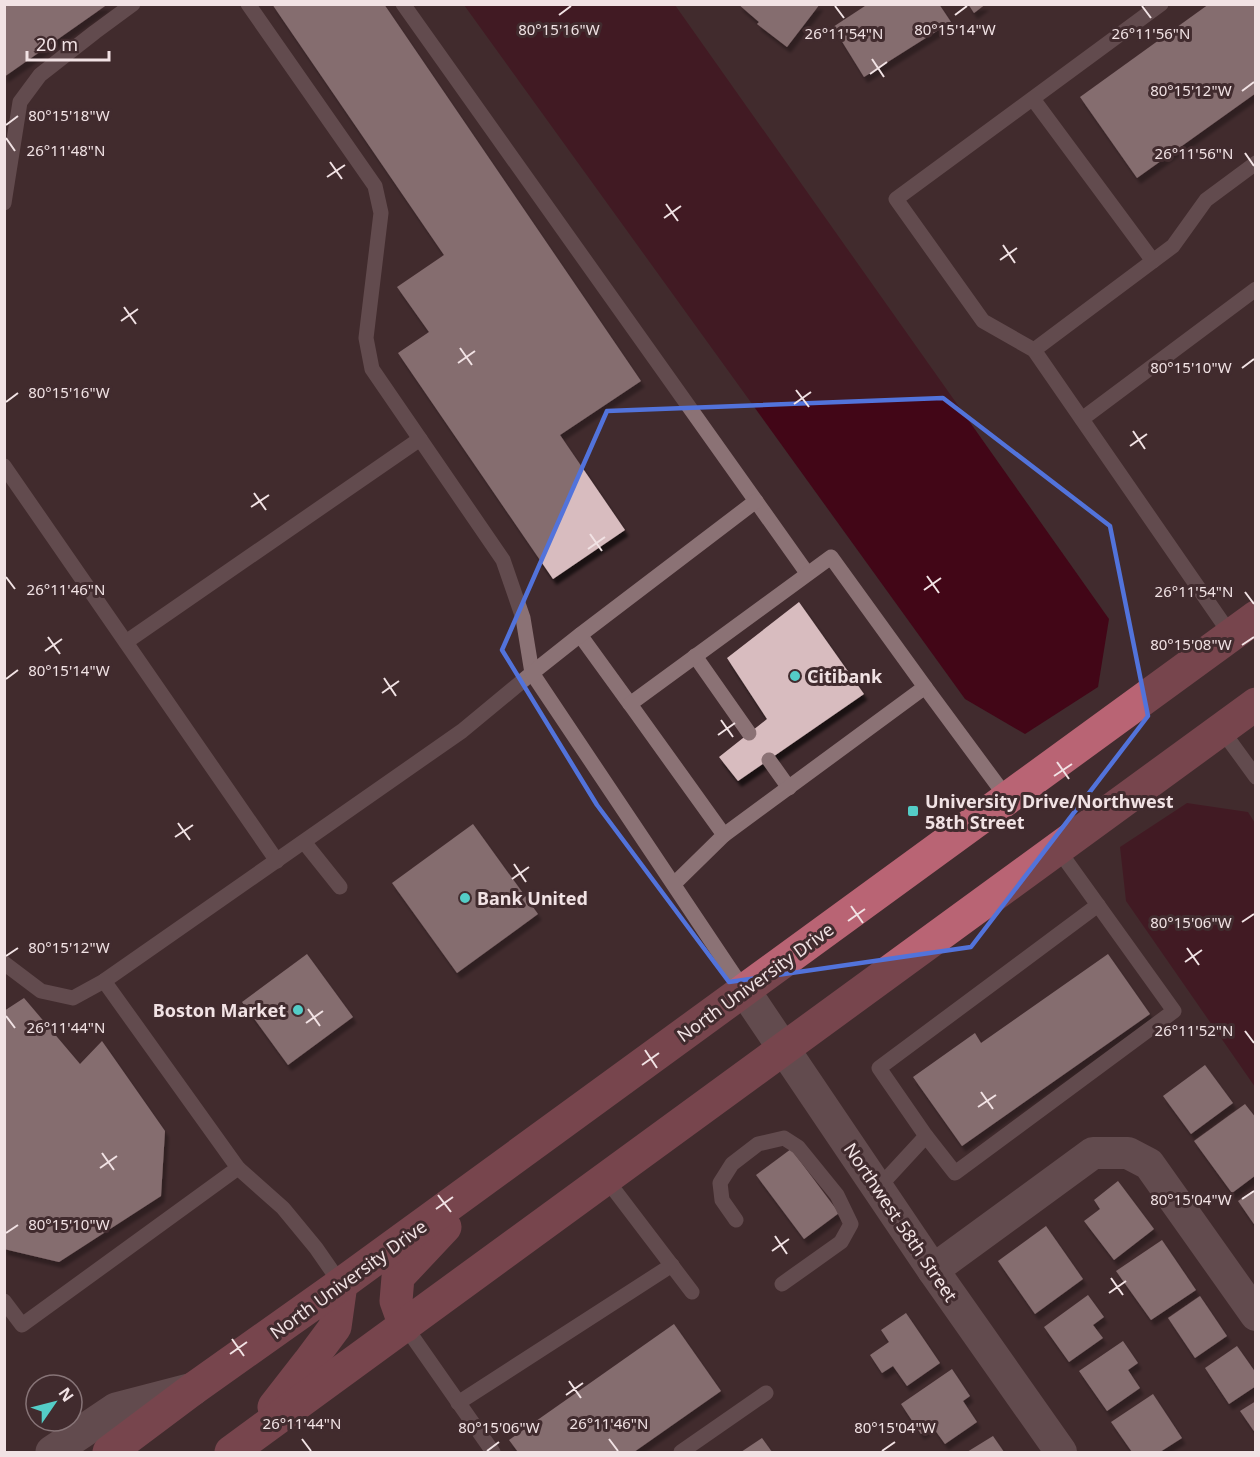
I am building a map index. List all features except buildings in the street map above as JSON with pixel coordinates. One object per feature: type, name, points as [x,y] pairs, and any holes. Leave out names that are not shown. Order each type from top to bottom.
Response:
[{"type":"main road","name":"North University Drive","points":[[109,1452],[1243,626]]},
{"type":"main road","points":[[240,1446],[1256,704]]},
{"type":"main road","points":[[405,1326],[396,1301],[398,1277],[500,1169]]},
{"type":"main road","points":[[240,1446],[335,1327],[341,1284]]},
{"type":"street","name":"Northwest 58th Street","points":[[744,990],[933,1270],[1061,1452]]},
{"type":"street","points":[[933,1270],[1093,1153],[1128,1153],[1149,1164],[1256,1315]]},
{"type":"street","points":[[52,1452],[116,1409],[193,1389]]},
{"type":"lane","points":[[4,203],[20,102],[40,75],[134,4]]},
{"type":"lane","points":[[248,4],[375,186],[381,213],[366,338],[372,369],[503,560],[523,618],[532,673],[744,990]]},
{"type":"lane","points":[[403,4],[807,573]]},
{"type":"lane","points":[[1161,4],[896,199],[983,321],[1034,350],[1082,419],[1243,626]]},
{"type":"lane","points":[[1033,99],[1153,261]]},
{"type":"lane","points":[[1034,350],[1173,246],[1206,200],[1256,163]]},
{"type":"lane","points":[[1082,419],[1256,289]]},
{"type":"lane","points":[[126,642],[420,439]]},
{"type":"lane","points":[[4,466],[277,861]]},
{"type":"lane","points":[[4,963],[41,991],[73,998],[104,981],[462,730],[580,635],[756,501]]},
{"type":"lane","points":[[630,704],[831,557],[1007,798]]},
{"type":"lane","points":[[580,635],[724,835]]},
{"type":"lane","points":[[694,656],[749,733]]},
{"type":"lane","points":[[674,884],[724,835],[925,687]]},
{"type":"lane","points":[[1221,729],[1254,773]]},
{"type":"lane","points":[[769,760],[789,788]]},
{"type":"lane","points":[[304,842],[340,887]]},
{"type":"lane","points":[[1057,849],[1098,905],[1174,1011],[955,1173],[879,1068],[1098,905]]},
{"type":"lane","points":[[104,981],[238,1168],[283,1208],[316,1248],[341,1284]]},
{"type":"lane","points":[[878,1188],[926,1136]]},
{"type":"lane","points":[[736,1220],[722,1200],[720,1183],[732,1164],[758,1144],[784,1138],[798,1147],[837,1195],[851,1224],[841,1242],[782,1284]]},
{"type":"lane","points":[[4,1301],[22,1325],[238,1168]]},
{"type":"lane","points":[[606,1179],[692,1292]]},
{"type":"lane","points":[[458,1403],[672,1265]]},
{"type":"lane","points":[[405,1326],[493,1452]]},
{"type":"lane","points":[[681,1452],[766,1393]]},
{"type":"highlighted area","points":[[943,398],[1110,526],[1148,716],[971,947],[729,982],[597,805],[502,650],[607,411]]},
{"type":"shaded area","points":[[464,5],[675,5],[1109,619],[1098,687],[1025,734],[965,699]]},
{"type":"shaded area","points":[[1187,803],[1248,812],[1255,823],[1255,1087],[1126,901],[1120,847]]},
{"type":"place","name":"Citibank","points":[[795,676]]},
{"type":"place","name":"University Drive/Northwest 58th Street","points":[[913,811]]},
{"type":"place","name":"Bank United","points":[[465,898]]},
{"type":"place","name":"Boston Market","points":[[298,1010]]}]
